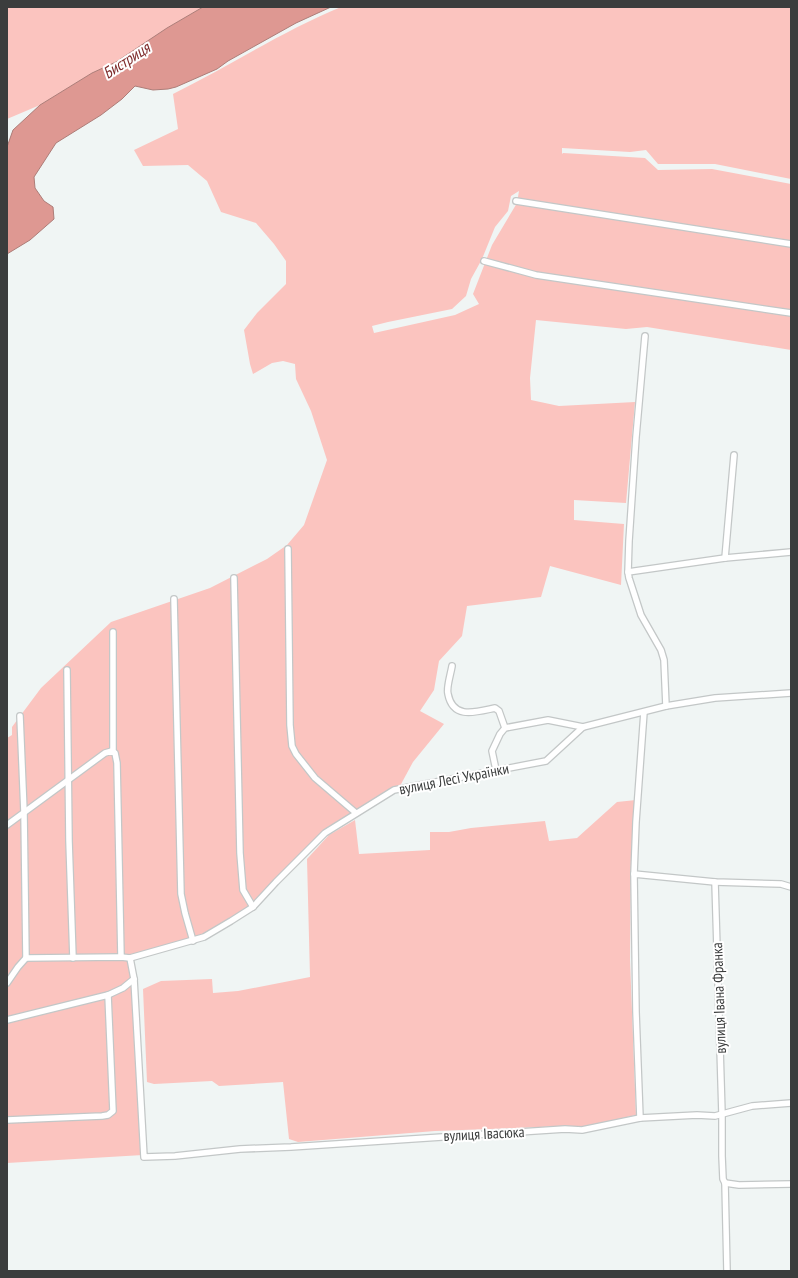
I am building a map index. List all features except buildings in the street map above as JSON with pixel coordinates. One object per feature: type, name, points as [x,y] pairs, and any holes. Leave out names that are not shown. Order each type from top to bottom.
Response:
[{"type":"street","points":[[516,201],[791,244]]},
{"type":"street","points":[[484,261],[536,275],[791,314]]},
{"type":"street","points":[[645,336],[636,437],[628,572],[640,616],[661,650],[664,660],[666,706]]},
{"type":"street","points":[[725,558],[734,455]]},
{"type":"street","points":[[288,549],[290,725],[292,746],[296,754],[315,778],[356,813]]},
{"type":"street","points":[[628,572],[725,558],[791,552]]},
{"type":"street","points":[[234,578],[240,853],[243,890],[253,907]]},
{"type":"street","points":[[174,599],[181,894],[193,941]]},
{"type":"street","points":[[112,632],[113,752],[115,753],[117,764],[121,956]]},
{"type":"street","points":[[452,666],[447,693],[454,708],[462,712],[470,713],[495,708],[499,711],[505,728]]},
{"type":"street","points":[[67,670],[69,841],[73,958]]},
{"type":"street","points":[[496,770],[492,751],[500,734],[505,728],[548,720],[582,726],[666,706],[715,698],[791,693]]},
{"type":"street","points":[[640,1118],[636,1012],[634,874],[636,822],[644,712]]},
{"type":"street","points":[[7,983],[26,958],[24,812],[20,716]]},
{"type":"street","name":"вулиця Лесі Українки","points":[[130,958],[204,937],[253,907],[325,833],[394,790],[546,761],[582,726]]},
{"type":"street","points":[[7,825],[105,753],[108,751],[113,752]]},
{"type":"street","points":[[634,874],[712,880],[715,882],[781,884],[791,887]]},
{"type":"street","name":"вулиця Івана Франка","points":[[715,882],[722,1156],[723,1179],[725,1183],[727,1271]]},
{"type":"street","points":[[7,1020],[108,995],[123,988],[134,979],[130,958],[121,956],[26,958]]},
{"type":"street","name":"вулиця Івасюка","points":[[134,979],[144,1157],[175,1156],[240,1149],[557,1130],[582,1130],[640,1118],[697,1115],[715,1116],[752,1106],[791,1102]]},
{"type":"street","points":[[7,1120],[102,1116],[108,1115],[112,1111],[108,995]]},
{"type":"street","points":[[725,1183],[739,1185],[791,1184]]},
{"type":"shaded area","points":[[7,7],[203,7],[167,28],[116,62],[92,73],[40,105],[7,119]]},
{"type":"shaded area","points":[[341,7],[791,7],[791,179],[715,164],[658,164],[646,150],[630,152],[562,148],[562,154],[645,158],[658,170],[712,169],[791,184],[791,350],[647,327],[626,329],[536,320],[530,378],[531,400],[559,406],[635,402],[626,503],[574,500],[574,520],[624,524],[621,585],[550,566],[541,597],[467,606],[462,636],[439,661],[434,690],[420,711],[444,724],[413,762],[400,786],[331,828],[244,911],[200,937],[127,956],[137,994],[143,1155],[7,1163],[7,738],[12,735],[12,727],[41,688],[111,622],[210,588],[267,559],[287,545],[304,525],[327,460],[311,411],[296,379],[295,364],[283,361],[272,363],[253,374],[250,364],[244,330],[257,313],[286,284],[286,261],[256,223],[221,212],[207,181],[188,165],[143,166],[134,150],[178,129],[173,94],[319,16]],"holes":[[[519,191],[517,203],[492,245],[473,294],[479,304],[455,315],[374,333],[372,326],[452,309],[466,296],[471,279],[482,259],[495,227],[508,211],[511,196]]]},
{"type":"shaded area","points":[[636,800],[631,853],[630,960],[636,1115],[583,1127],[566,1126],[435,1131],[298,1142],[289,1139],[283,1082],[219,1086],[212,1081],[154,1084],[147,1082],[143,989],[161,981],[212,979],[213,993],[238,991],[310,977],[307,859],[329,835],[355,820],[359,854],[430,850],[430,832],[449,832],[471,828],[545,821],[549,841],[577,838],[617,802]]},
{"type":"water","name":"Бистриця","points":[[203,7],[331,7],[296,23],[228,61],[217,69],[176,87],[153,90],[135,86],[122,99],[101,115],[56,143],[34,177],[35,188],[44,201],[53,207],[54,219],[30,240],[7,254],[7,147],[13,130],[40,105],[92,73],[116,62],[167,28]]}]
